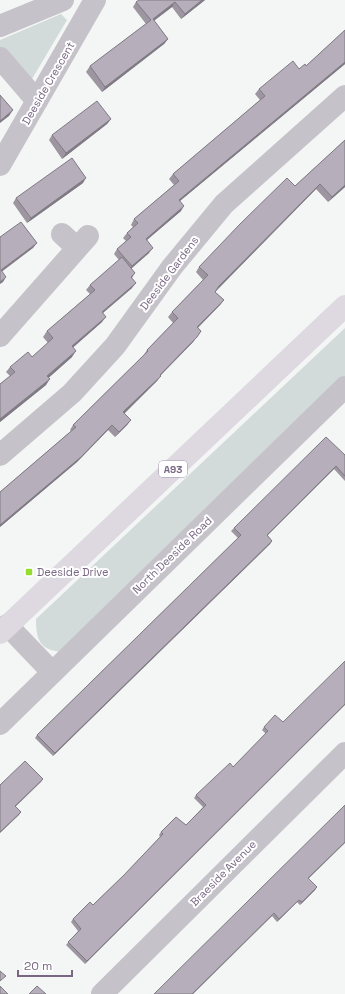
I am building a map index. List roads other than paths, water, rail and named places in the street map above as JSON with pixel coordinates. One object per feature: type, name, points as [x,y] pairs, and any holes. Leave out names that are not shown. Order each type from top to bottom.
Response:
[{"type":"main road","name":"A93","points":[[3,629],[345,306]]},
{"type":"street","points":[[0,26],[63,0]]},
{"type":"street","name":"Deeside Crescent","points":[[0,165],[96,0]]},
{"type":"street","points":[[0,58],[37,101]]},
{"type":"street","name":"Deeside Gardens","points":[[0,455],[72,393],[115,346],[172,267],[224,204],[345,96]]},
{"type":"street","points":[[0,336],[76,239]]},
{"type":"street","name":"North Deeside Road","points":[[0,724],[345,387]]},
{"type":"street","points":[[3,629],[52,672]]},
{"type":"street","name":"Braeside Avenue","points":[[102,994],[345,753]]},
{"type":"place","name":"Deeside Drive","points":[[29,572]]}]
